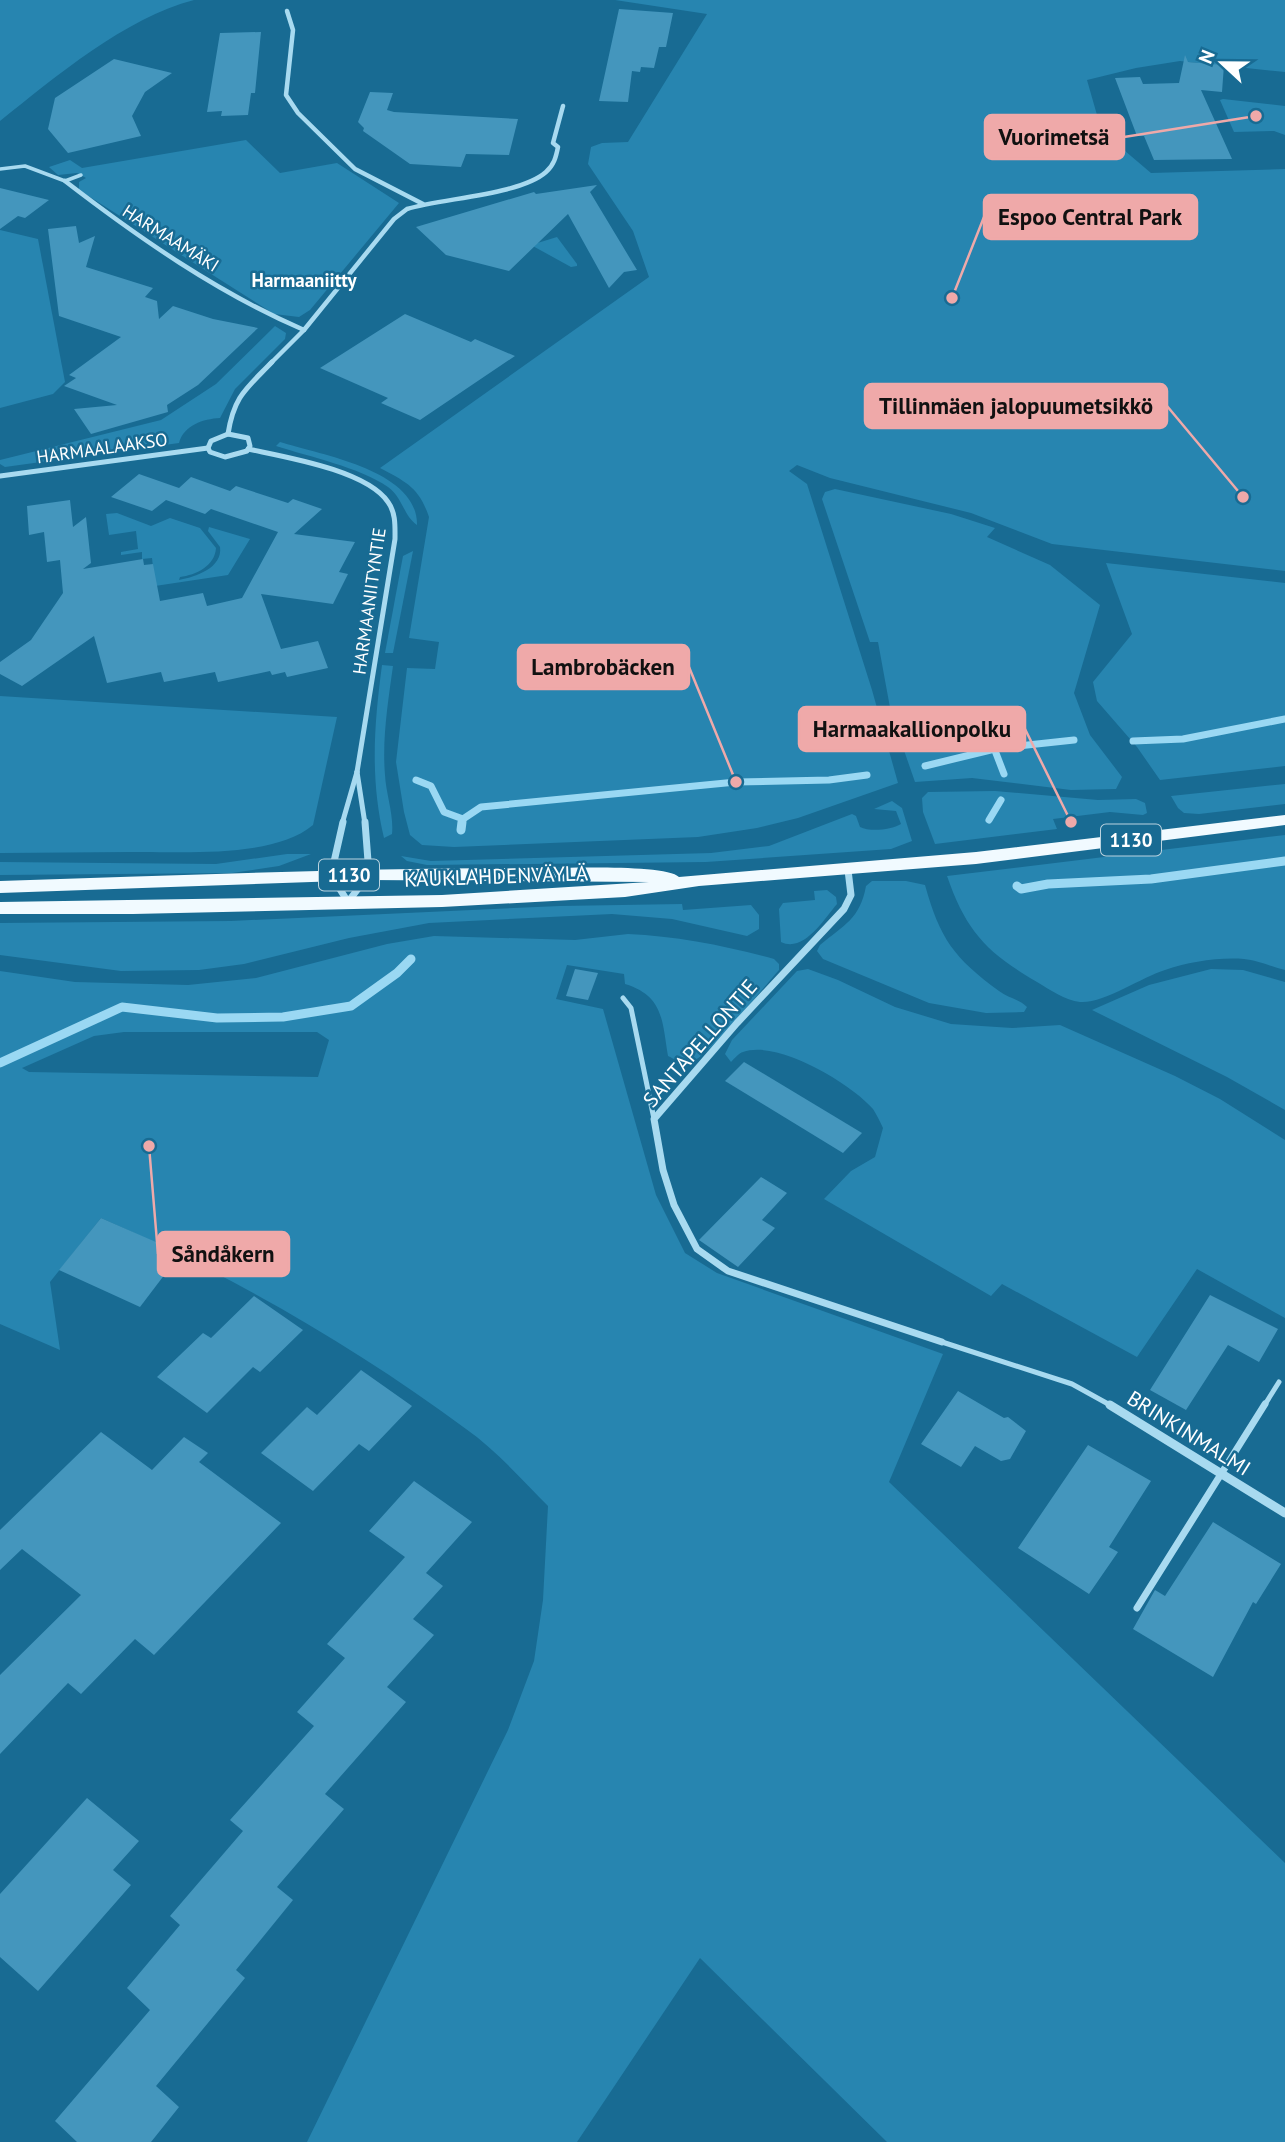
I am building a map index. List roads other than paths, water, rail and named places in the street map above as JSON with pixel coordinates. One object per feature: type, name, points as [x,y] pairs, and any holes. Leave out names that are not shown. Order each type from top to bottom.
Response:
[{"type":"main road","name":"KAUKLAHDENVÄYLÄ","points":[[0,908],[133,908],[442,901],[625,891],[699,880],[976,858],[1285,820]]},
{"type":"main road","name":"KAUKLAHDENVÄYLÄ","points":[[0,887],[369,874],[627,874],[699,880]]},
{"type":"street","points":[[287,11],[293,30],[286,95],[298,113],[355,169],[423,204]]},
{"type":"street","points":[[208,448],[215,438],[228,434],[232,409],[242,393],[304,330],[394,219],[406,210],[423,204],[493,190],[545,174],[554,164],[558,147],[553,143],[563,106]]},
{"type":"street","name":"HARMAAMÄKI","points":[[65,181],[114,219],[253,308],[304,330]]},
{"type":"street","name":"HARMAANIITYNTIE","points":[[208,448],[214,455],[225,457],[238,456],[250,446],[247,438],[228,434]]},
{"type":"street","name":"HARMAALAAKSO","points":[[0,476],[208,448]]},
{"type":"street","name":"HARMAANIITYNTIE","points":[[248,449],[308,463],[370,487],[386,498],[395,515],[395,539],[357,772],[335,849],[331,875]]},
{"type":"street","name":"HARMAANIITYNTIE","points":[[357,772],[369,848],[369,874]]},
{"type":"street","name":"SANTAPELLONTIE","points":[[848,870],[851,895],[844,909],[737,1023],[654,1119],[663,1170],[674,1205],[697,1249],[728,1272],[942,1342]]},
{"type":"street","points":[[331,875],[348,902],[369,874]]},
{"type":"street","name":"BRINKINMALMI","points":[[1110,1405],[1285,1513]]},
{"type":"lane","points":[[0,169],[14,163],[27,163],[65,181],[81,174]]},
{"type":"lane","points":[[622,999],[631,1008],[654,1119]]},
{"type":"lane","points":[[942,1342],[1072,1384],[1110,1405]]},
{"type":"lane","points":[[1137,1608],[1279,1382]]},
{"type":"waterway","points":[[1133,741],[1183,739],[1285,719]]},
{"type":"waterway","points":[[994,749],[1074,740]]},
{"type":"waterway","points":[[925,766],[994,749]]},
{"type":"waterway","points":[[994,749],[1004,774]]},
{"type":"waterway","points":[[463,819],[481,807],[736,782],[829,780],[867,775]]},
{"type":"waterway","points":[[416,780],[431,786],[444,812],[463,819]]},
{"type":"waterway","points":[[989,820],[1001,800]]},
{"type":"waterway","points":[[462,824],[463,819]]},
{"type":"waterway","points":[[461,830],[462,822]]},
{"type":"waterway","points":[[1017,886],[1021,889],[1048,884],[1151,879],[1285,861]]},
{"type":"waterway","points":[[0,1063],[122,1007],[217,1018],[283,1017],[351,1006],[397,973],[411,959]]},
{"type":"place","name":"Vuorimetsä","points":[[1256,116]]},
{"type":"place","name":"Espoo Central Park","points":[[952,298]]},
{"type":"place","name":"Tillinmäen jalopuumetsikkö","points":[[1243,497]]},
{"type":"place","name":"Lambrobäcken","points":[[736,782]]},
{"type":"place","name":"Harmaakallionpolku","points":[[1071,822]]},
{"type":"place","name":"Såndåkern","points":[[149,1146]]},
{"type":"district","name":"Harmaaniitty","points":[[304,280]]}]
